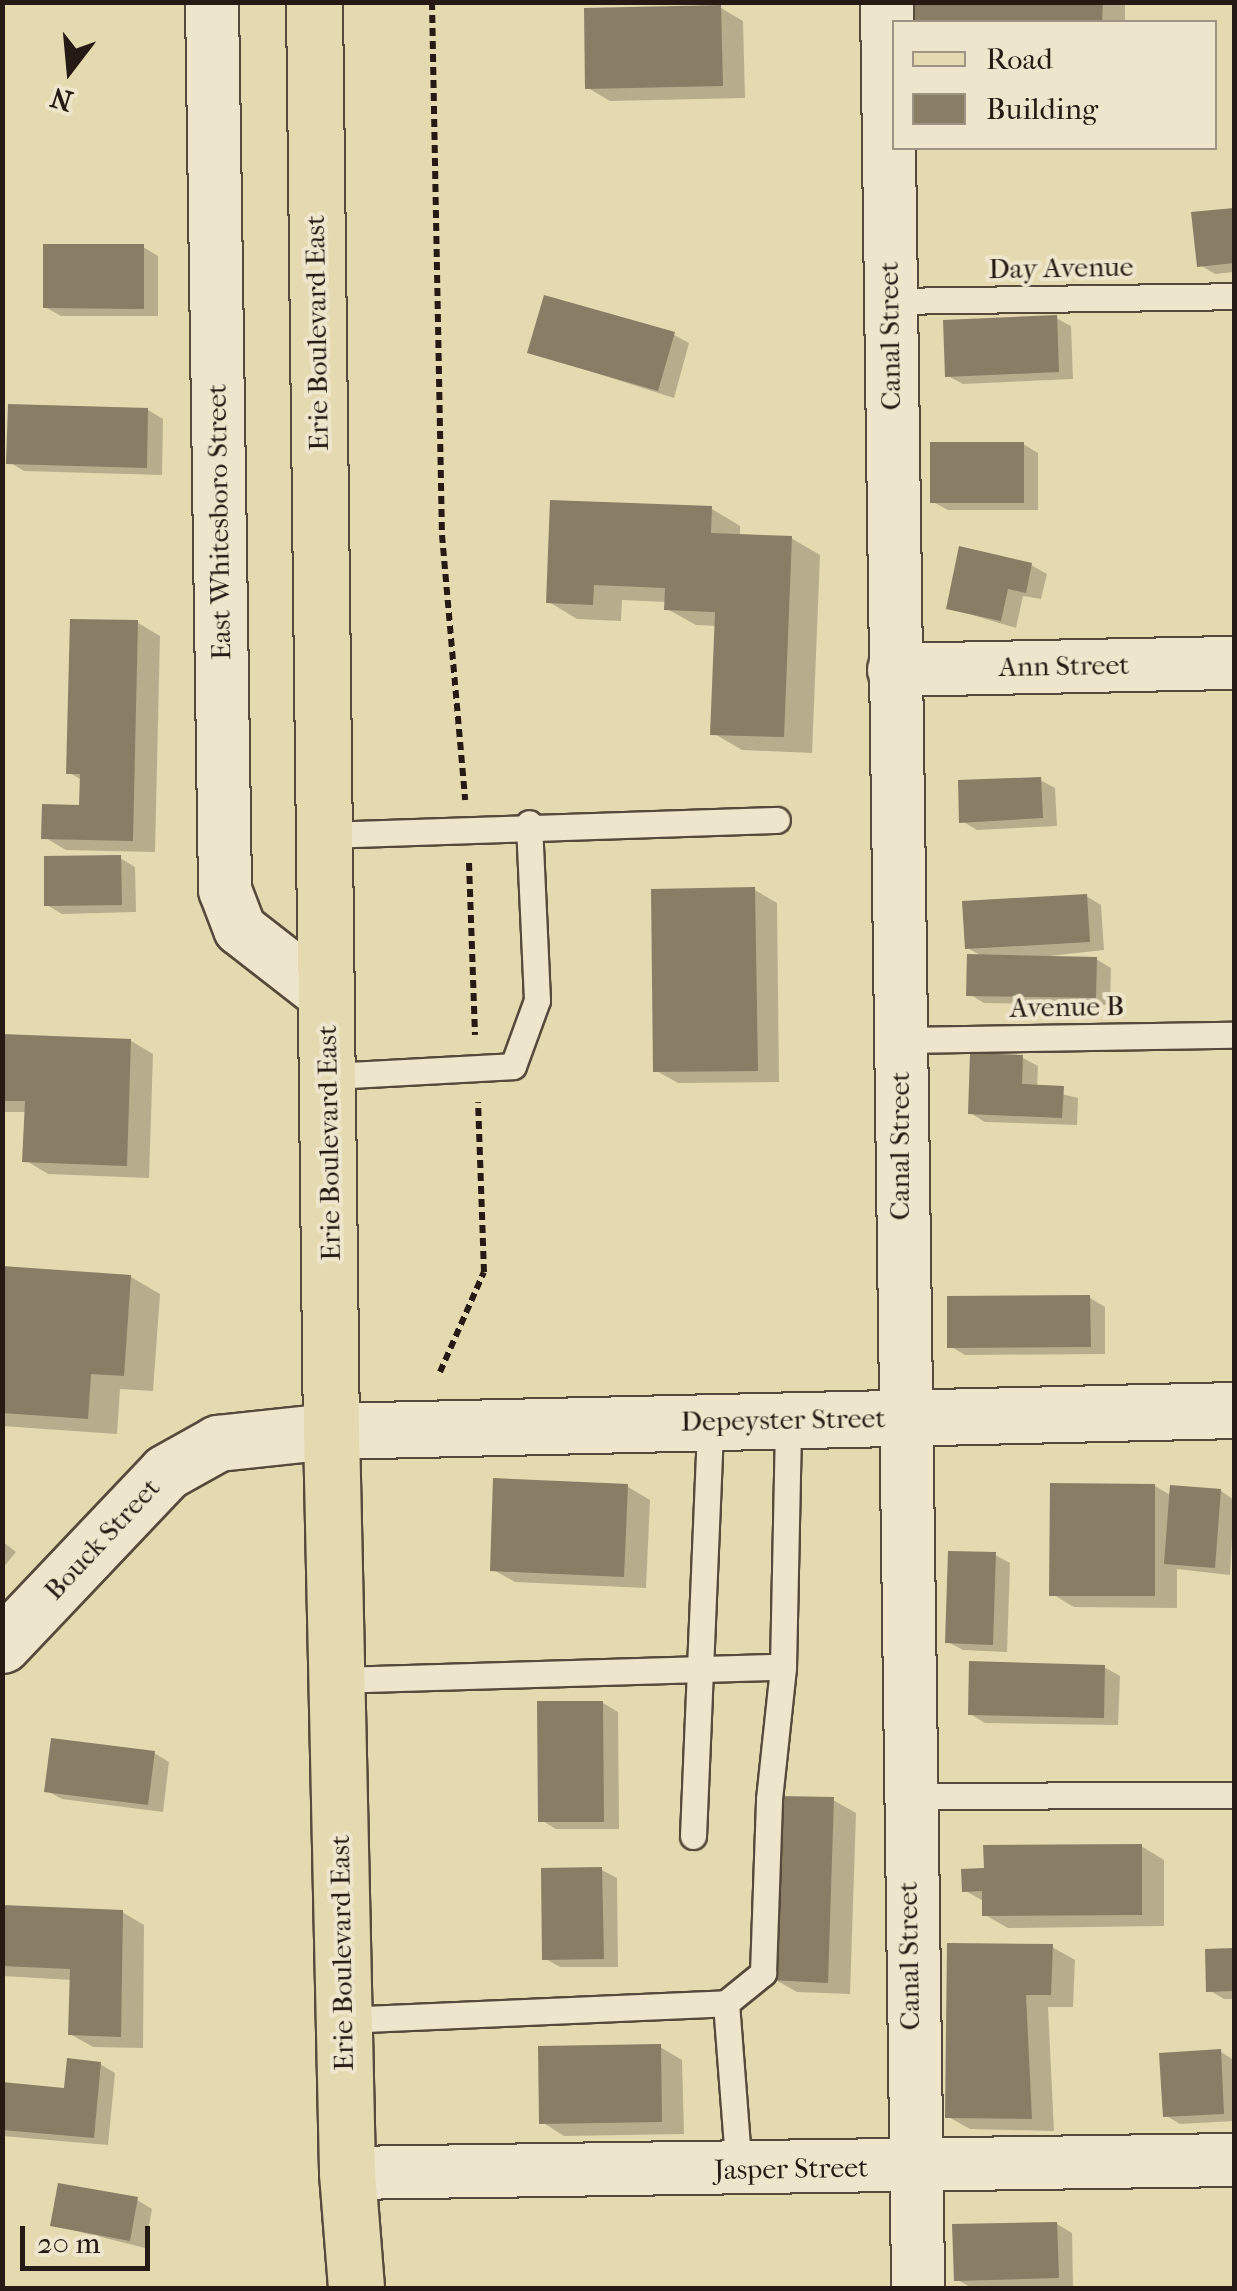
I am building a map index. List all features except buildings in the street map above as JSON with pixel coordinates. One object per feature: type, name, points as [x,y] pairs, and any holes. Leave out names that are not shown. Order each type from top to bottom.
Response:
[{"type":"main road","name":"Erie Boulevard East","points":[[314,2],[322,835],[330,1076],[331,1431],[347,2172],[353,2287]]},
{"type":"street","name":"East Whitesboro Street","points":[[212,2],[224,890],[240,929],[326,996]]},
{"type":"street","name":"Canal Street","points":[[886,2],[900,1040],[901,1418],[912,2166],[918,2288]]},
{"type":"street","name":"Ann Street","points":[[894,670],[1234,663]]},
{"type":"street","name":"Depeyster Street","points":[[331,1431],[1234,1410]]},
{"type":"street","name":"Bouck Street","points":[[2,1645],[166,1472],[218,1444],[331,1431]]},
{"type":"street","name":"Jasper Street","points":[[347,2172],[739,2171],[1234,2160]]},
{"type":"lane","name":"Day Avenue","points":[[889,301],[1234,296]]},
{"type":"lane","points":[[322,835],[529,824],[778,820]]},
{"type":"lane","points":[[330,1076],[514,1066],[538,1000],[529,824]]},
{"type":"lane","name":"Avenue B","points":[[900,1040],[1234,1034]]},
{"type":"lane","points":[[344,2020],[726,2003],[763,1973],[769,1799],[783,1667],[788,1420]]},
{"type":"lane","points":[[692,1836],[694,1714],[704,1669],[710,1422]]},
{"type":"lane","points":[[336,1680],[783,1667]]},
{"type":"lane","points":[[907,1796],[1234,1795]]},
{"type":"lane","points":[[726,2003],[739,2171]]},
{"type":"path","points":[[432,2],[442,535],[468,827],[484,1272],[440,1372]]}]
